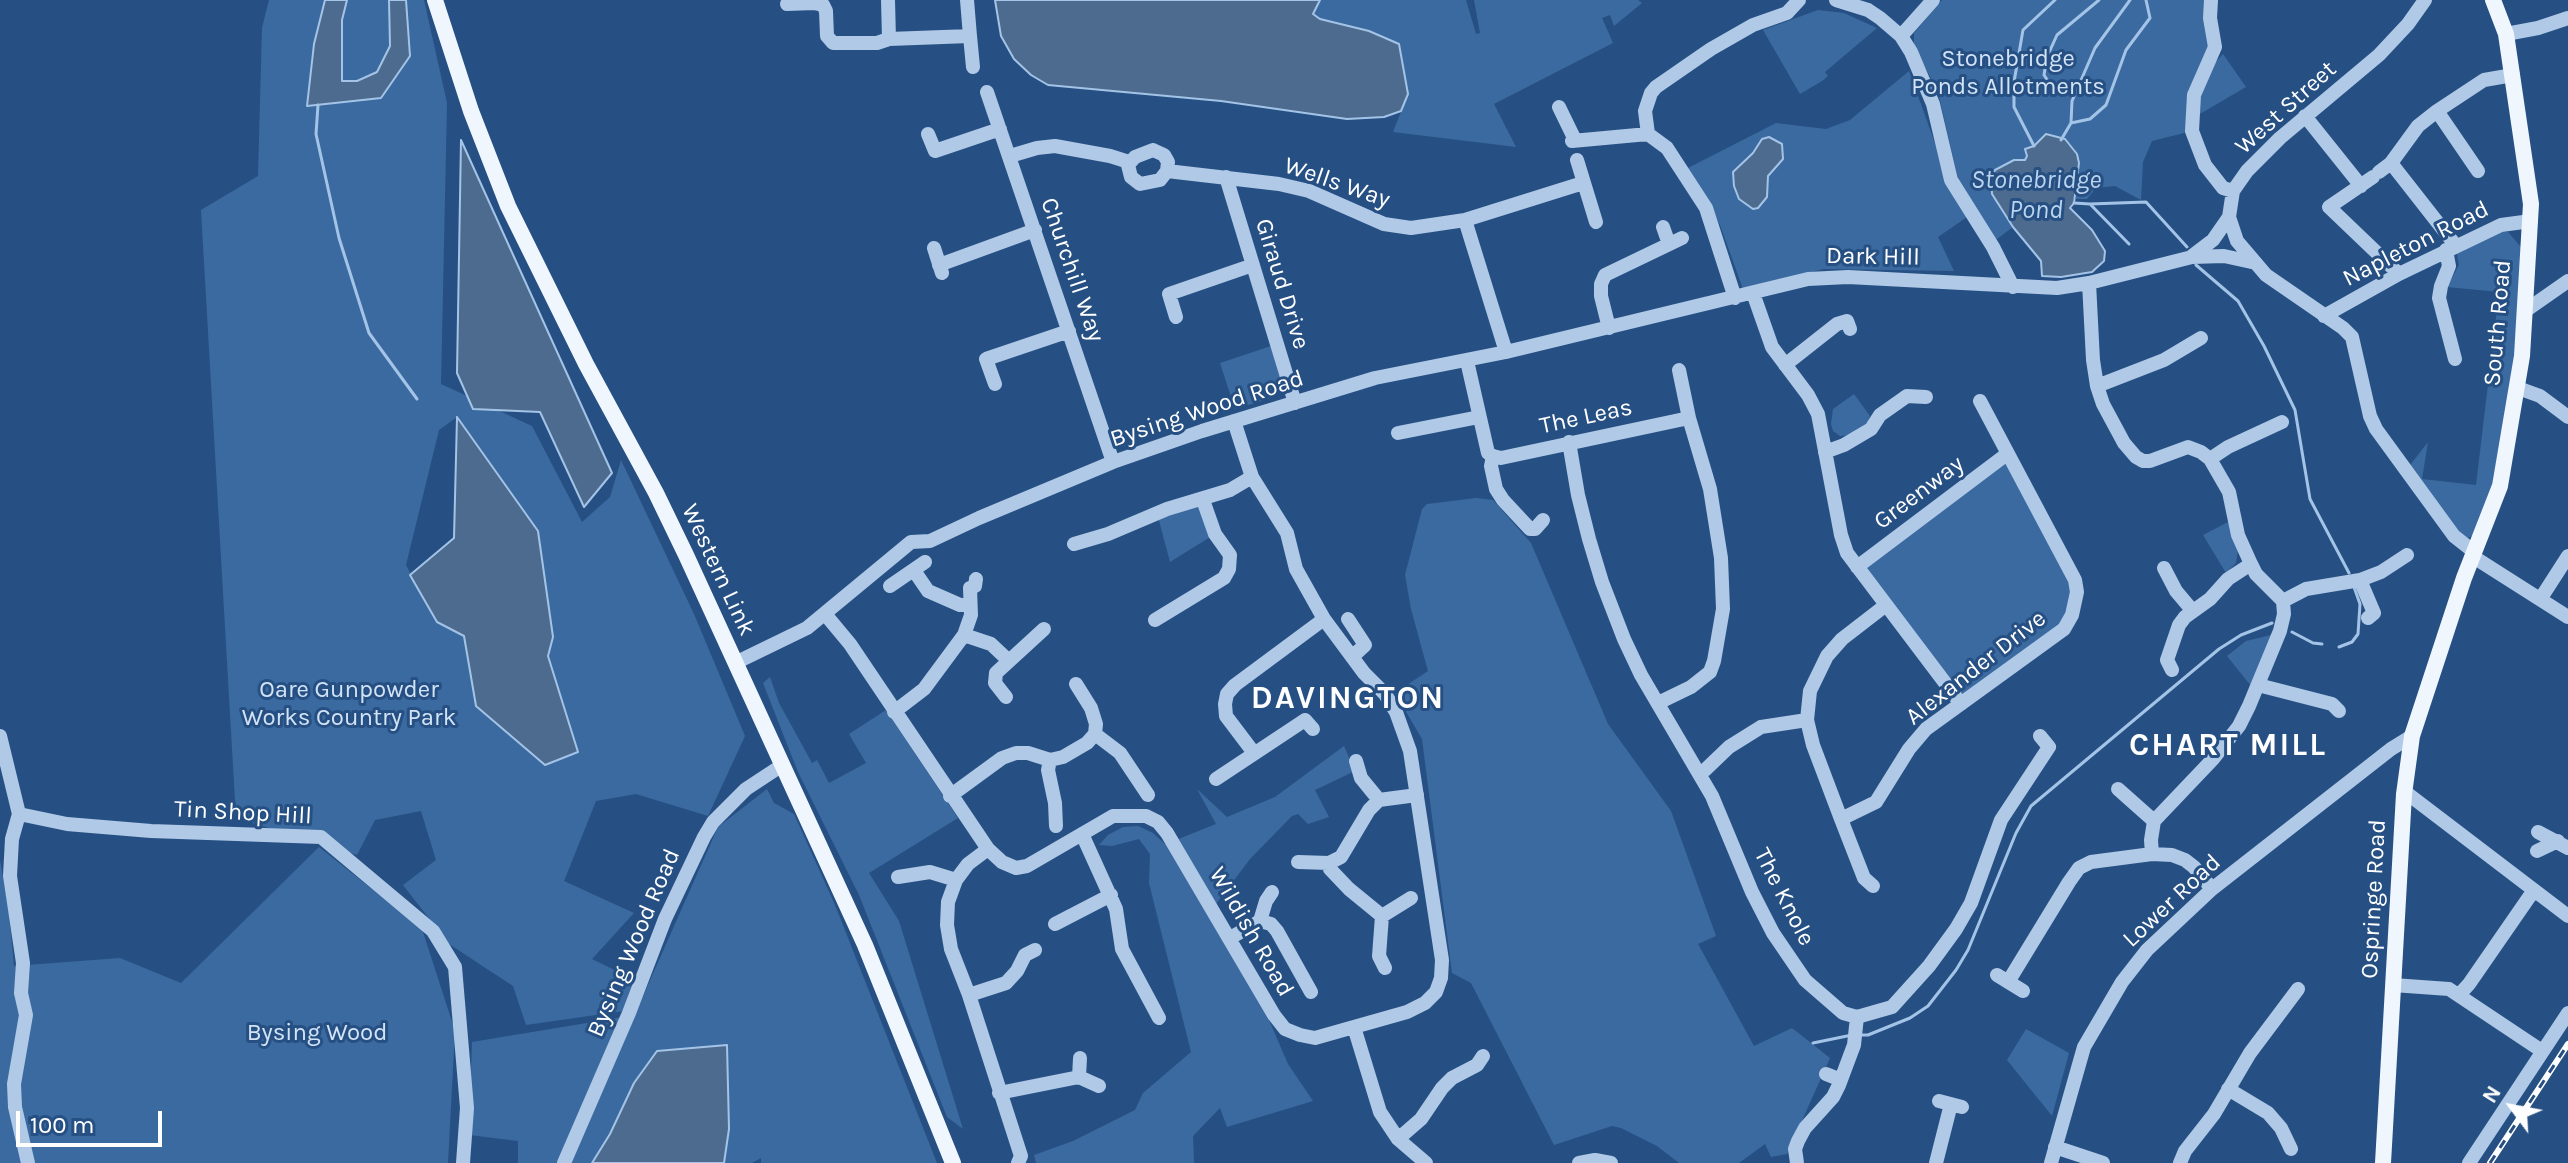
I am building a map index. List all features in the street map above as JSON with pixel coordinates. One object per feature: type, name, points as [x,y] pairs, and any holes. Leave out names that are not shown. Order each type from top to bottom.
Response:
[{"type":"main road","name":"Western Link","points":[[435,0],[471,111],[508,206],[586,364],[656,493],[823,851],[865,945],[953,1163]]},
{"type":"main road","name":"South Road","points":[[2442,643],[2504,470],[2518,388],[2525,311],[2531,221],[2527,173],[2506,34],[2493,0]]},
{"type":"main road","name":"Ospringe Road","points":[[2383,1163],[2404,791],[2412,736],[2442,643]]},
{"type":"street","points":[[888,0],[889,39]]},
{"type":"street","points":[[967,0],[973,67]]},
{"type":"street","points":[[1648,134],[1645,111],[1656,87],[1753,25],[1787,13],[1799,0]]},
{"type":"street","points":[[1836,0],[1868,10],[1901,36],[1911,52],[1933,104],[1951,180],[1993,247],[2013,287]]},
{"type":"street","points":[[1901,36],[1933,0]]},
{"type":"street","points":[[2211,0],[2210,18],[2215,47],[2194,95],[2192,131],[2205,165],[2223,188],[2233,191]]},
{"type":"street","name":"West Street","points":[[2229,217],[2233,191],[2256,162],[2305,116],[2379,55],[2425,0]]},
{"type":"street","points":[[787,4],[823,5],[827,36],[833,43],[970,36]]},
{"type":"street","points":[[2506,34],[2538,28],[2568,16]]},
{"type":"street","points":[[2399,274],[2329,207],[2376,175],[2418,126],[2437,111],[2484,80],[2513,75]]},
{"type":"street","name":"Churchill Way","points":[[987,92],[1113,462]]},
{"type":"street","points":[[1559,107],[1574,141],[1648,134],[1667,148],[1706,208],[1735,298]]},
{"type":"street","points":[[2437,111],[2478,171]]},
{"type":"street","points":[[2305,116],[2376,175],[2451,248],[2439,298],[2455,359]]},
{"type":"street","points":[[928,134],[935,151],[1000,129]]},
{"type":"street","name":"Wells Way","points":[[1010,156],[1055,146],[1129,162]]},
{"type":"street","name":"Wells Way","points":[[1158,151],[1166,159],[1167,171],[1160,180],[1143,185],[1131,177],[1127,168],[1129,162],[1147,152],[1158,151]]},
{"type":"street","points":[[1577,160],[1596,222]]},
{"type":"street","name":"Wells Way","points":[[1167,171],[1279,184],[1309,191],[1384,224],[1411,228],[1465,220],[1583,183]]},
{"type":"street","name":"Giraud Drive","points":[[1226,177],[1295,403]]},
{"type":"street","points":[[2192,257],[2213,240],[2229,217]]},
{"type":"street","points":[[2229,217],[2237,241],[2266,275],[2352,337],[2370,416],[2381,438],[2454,536],[2472,553],[2568,617]]},
{"type":"street","points":[[1465,220],[1506,352]]},
{"type":"street","name":"Napleton Road","points":[[2324,316],[2451,248],[2504,224],[2531,221]]},
{"type":"street","points":[[1609,328],[1601,296],[1605,275],[1675,241],[1663,227]]},
{"type":"street","points":[[934,248],[940,269],[1035,230]]},
{"type":"street","points":[[2192,257],[2224,256],[2256,263]]},
{"type":"street","name":"Dark Hill","points":[[1735,298],[1808,279],[1828,277],[2057,288],[2192,257]]},
{"type":"street","points":[[1176,317],[1169,294],[1253,265]]},
{"type":"street","points":[[2525,311],[2568,281]]},
{"type":"street","points":[[2089,283],[2097,386],[2118,433],[2136,457],[2150,461],[2188,447],[2210,459],[2229,492],[2238,535],[2256,574],[2283,601],[2280,631],[2239,726],[2213,759],[2154,821],[2152,854]]},
{"type":"street","points":[[1753,293],[1772,347],[1813,405],[1821,425],[1847,553],[1961,704]]},
{"type":"street","name":"Bysing Wood Road","points":[[735,663],[807,628],[911,542],[930,541],[1113,462],[1375,378],[1467,361],[1735,298]]},
{"type":"street","points":[[1785,365],[1837,324],[1847,321],[1850,329]]},
{"type":"street","points":[[995,384],[986,359],[1069,331]]},
{"type":"street","points":[[2097,386],[2164,360],[2201,338]]},
{"type":"street","points":[[1467,361],[1488,453],[1493,456],[1491,466],[1496,489],[1530,529],[1535,529],[1543,520]]},
{"type":"street","points":[[1658,703],[1691,687],[1710,672],[1723,609],[1721,558],[1710,489],[1689,418],[1680,370]]},
{"type":"street","points":[[2518,388],[2540,396],[2568,417]]},
{"type":"street","points":[[1825,452],[1871,429],[1880,415],[1907,396],[1926,397]]},
{"type":"street","name":"Alexander Drive","points":[[1841,819],[1876,802],[1909,749],[1926,729],[2064,629],[2076,602],[2075,580],[1980,401]]},
{"type":"street","points":[[1398,433],[1479,417]]},
{"type":"street","name":"The Leas","points":[[1493,456],[1501,458],[1689,418]]},
{"type":"street","name":"Wildish Road","points":[[825,614],[850,644],[950,796],[988,849],[1002,862],[1016,868],[1027,866],[1113,816],[1146,816],[1158,822],[1285,1029],[1315,1038],[1407,1012],[1425,1003],[1436,992],[1442,960],[1410,751],[1396,712],[1385,694],[1324,619],[1296,569],[1287,533],[1252,477],[1234,421]]},
{"type":"street","points":[[2210,459],[2228,447],[2282,422]]},
{"type":"street","name":"The Knole","points":[[1569,442],[1578,495],[1602,582],[1624,639],[1712,796],[1752,892],[1773,933],[1805,980],[1831,1006],[1857,1017]]},
{"type":"street","name":"Greenway","points":[[1857,567],[2007,454]]},
{"type":"street","points":[[1074,544],[1092,532],[1203,500],[1230,490],[1252,477]]},
{"type":"street","points":[[1165,618],[1224,578],[1229,569],[1230,555],[1215,534],[1203,500]]},
{"type":"street","points":[[2283,601],[2306,589],[2360,580],[2381,572],[2407,555]]},
{"type":"street","points":[[2541,598],[2568,556]]},
{"type":"street","points":[[2172,670],[2167,660],[2179,625],[2228,579],[2251,564]]},
{"type":"street","points":[[890,586],[920,567],[928,591],[951,602],[970,605]]},
{"type":"street","points":[[2164,568],[2176,591],[2192,610]]},
{"type":"street","points":[[894,712],[924,689],[964,635],[971,615],[970,588],[975,586],[976,579]]},
{"type":"street","points":[[2360,580],[2374,613],[2368,618]]},
{"type":"street","points":[[1873,886],[1864,878],[1813,745],[1807,720],[1810,691],[1827,656],[1842,639],[1886,605]]},
{"type":"street","points":[[1254,753],[1226,716],[1227,694],[1324,619]]},
{"type":"street","points":[[1348,619],[1365,645],[1352,657]]},
{"type":"street","points":[[1006,697],[995,683],[996,673],[1043,629]]},
{"type":"street","points":[[964,635],[991,644],[1008,660]]},
{"type":"street","points":[[950,796],[1002,758],[1028,753],[1050,760],[1077,750],[1095,734],[1094,698],[1076,684]]},
{"type":"street","points":[[2258,685],[2332,704],[2339,711]]},
{"type":"street","points":[[1216,779],[1305,720],[1313,729]]},
{"type":"street","points":[[1705,770],[1729,747],[1761,727],[1807,720]]},
{"type":"street","points":[[1095,734],[1120,753],[1134,780],[1148,795]]},
{"type":"street","points":[[0,736],[19,814],[6,841],[23,963],[21,993],[26,1015],[14,1084],[15,1107],[28,1163]]},
{"type":"street","points":[[1797,1163],[1795,1149],[1798,1141],[1805,1128],[1833,1097],[1841,1080],[1854,1045],[1857,1017],[1892,1007],[1929,966],[1971,903],[2001,820],[2049,747],[2040,736]]},
{"type":"street","name":"Lower Road","points":[[2051,1163],[2084,1047],[2122,982],[2147,950],[2212,889],[2391,749],[2412,736]]},
{"type":"street","points":[[1050,760],[1052,821]]},
{"type":"street","points":[[1356,761],[1356,779],[1379,800]]},
{"type":"street","name":"Bysing Wood Road","points":[[564,1163],[629,1013],[665,919],[704,837],[713,822],[746,789],[781,766]]},
{"type":"street","points":[[2118,789],[2154,821]]},
{"type":"street","points":[[2404,791],[2568,916]]},
{"type":"street","points":[[1298,862],[1329,863],[1341,857],[1369,810],[1379,800],[1417,795]]},
{"type":"street","name":"Tin Shop Hill","points":[[19,814],[67,824],[137,830],[321,837],[433,931],[455,967],[467,1108],[463,1163]]},
{"type":"street","points":[[2538,832],[2563,844]]},
{"type":"street","points":[[1082,834],[1116,909],[1122,949],[1159,1018]]},
{"type":"street","points":[[2537,851],[2563,844]]},
{"type":"street","points":[[988,849],[968,864],[956,880],[948,902],[947,925],[951,949],[1021,1156],[1018,1163]]},
{"type":"street","points":[[2023,991],[2003,979],[2079,868],[2091,862],[2152,854],[2172,855],[2185,860],[2212,889]]},
{"type":"street","points":[[1329,863],[1330,869],[1343,883],[1382,916]]},
{"type":"street","points":[[906,871],[930,872],[956,880]]},
{"type":"street","points":[[2459,995],[2534,890]]},
{"type":"street","points":[[1230,938],[1260,921],[1272,892]]},
{"type":"street","points":[[1063,923],[1111,895]]},
{"type":"street","points":[[1382,916],[1408,905]]},
{"type":"street","points":[[1377,960],[1382,916]]},
{"type":"street","points":[[1260,921],[1271,924],[1277,931],[1306,973],[1311,992]]},
{"type":"street","points":[[969,995],[1006,983],[1017,971],[1026,951]]},
{"type":"street","points":[[2393,985],[2449,989],[2542,1051]]},
{"type":"street","points":[[2180,1163],[2250,1053],[2300,990]]},
{"type":"street","points":[[2469,1163],[2568,1013]]},
{"type":"street","points":[[1354,1027],[1380,1112],[1398,1139],[1426,1163]]},
{"type":"street","points":[[1079,1077],[1080,1058]]},
{"type":"street","points":[[1398,1139],[1421,1119],[1452,1078],[1482,1066]]},
{"type":"street","points":[[1826,1074],[1841,1080]]},
{"type":"street","points":[[999,1093],[1079,1077],[1099,1086]]},
{"type":"street","points":[[2228,1089],[2268,1113],[2292,1139]]},
{"type":"street","points":[[1936,1163],[1951,1104]]},
{"type":"street","points":[[2055,1147],[2103,1163]]},
{"type":"street","points":[[1579,1163],[1595,1160],[1611,1163]]},
{"type":"green space","name":"Oare Gunpowder Works Country Park","points":[[269,0],[424,0],[447,103],[441,384],[532,426],[582,522],[610,497],[621,460],[694,614],[745,736],[708,816],[636,794],[596,801],[564,881],[634,913],[592,959],[639,982],[624,1011],[526,1025],[513,986],[449,944],[403,885],[436,860],[421,811],[375,820],[357,855],[236,818],[201,210],[258,176],[262,28]],"holes":[[[457,417],[538,531],[553,637],[548,656],[578,752],[476,706],[464,636],[437,622],[406,565],[439,430]]]},
{"type":"green space","points":[[1320,0],[1466,0],[1476,34],[1480,33],[1474,0],[1638,0],[1642,3],[1614,26],[1610,15],[1602,18],[1613,43],[1494,104],[1516,147],[1393,132],[1408,94],[1399,44],[1369,31],[1320,19],[1313,14]]},
{"type":"green space","name":"Stonebridge Ponds Allotments","points":[[1942,0],[2207,0],[2210,44],[2192,85],[2186,114],[2188,132],[2152,141],[2143,162],[2141,200],[2115,186],[2096,188],[2087,199],[2076,199],[2075,150],[2065,139],[2046,134],[2027,159],[2017,159],[2000,208],[2013,227],[1993,242],[1959,183],[1938,92],[1914,46],[1914,33]]},
{"type":"green space","points":[[1818,10],[1844,13],[1877,28],[1825,72],[1828,76],[1800,94],[1763,30]]},
{"type":"green space","points":[[2223,54],[2246,87],[2193,118],[2198,95],[2210,68]]},
{"type":"green space","points":[[1909,71],[1949,182],[1967,217],[1938,237],[1954,271],[1824,269],[1743,289],[1720,225],[1688,168],[1776,123],[1826,129],[1850,120]]},
{"type":"green space","points":[[2497,230],[2508,232],[2521,247],[2519,356],[2491,492],[2472,536],[2466,539],[2460,537],[2407,469],[2428,442],[2422,479],[2476,485],[2499,292],[2447,287],[2459,265],[2456,249]]},
{"type":"green space","points":[[1271,346],[1284,388],[1268,399],[1235,409],[1220,363]]},
{"type":"green space","points":[[1854,394],[1870,416],[1868,422],[1850,435],[1840,436],[1833,431],[1831,424],[1833,409]]},
{"type":"green space","points":[[2007,454],[2075,580],[2072,615],[1961,704],[1857,568]]},
{"type":"green space","points":[[1476,498],[1493,500],[1531,543],[1608,724],[1671,811],[1716,936],[1698,944],[1754,1046],[1792,1028],[1830,1058],[1787,1154],[1771,1157],[1765,1144],[1739,1163],[1679,1163],[1657,1146],[1612,1126],[1554,1145],[1471,983],[1452,973],[1422,739],[1395,693],[1428,671],[1405,575],[1422,509],[1427,504]]},
{"type":"green space","points":[[1203,500],[1215,534],[1170,562],[1157,513]]},
{"type":"green space","points":[[2232,520],[2238,550],[2236,563],[2226,573],[2203,535]]},
{"type":"green space","points":[[2279,633],[2255,691],[2227,656],[2246,641]]},
{"type":"green space","points":[[770,677],[779,703],[812,763],[817,760],[829,783],[866,763],[849,734],[886,710],[958,818],[869,873],[899,921],[963,1129],[947,1117],[859,895],[798,772],[763,683]]},
{"type":"green space","points":[[1344,746],[1355,771],[1315,790],[1329,817],[1308,824],[1298,814],[1292,816],[1250,859],[1216,904],[1176,840],[1216,824],[1197,789],[1227,817],[1275,797]]},
{"type":"green space","points":[[767,789],[774,803],[794,814],[835,905],[937,1163],[761,1163],[761,1158],[752,1163],[724,1163],[729,1129],[726,1045],[610,1134],[592,1163],[569,1163],[718,827]]},
{"type":"green space","points":[[1138,826],[1153,833],[1166,845],[1266,1013],[1288,1064],[1313,1101],[1227,1127],[1220,1108],[1193,1136],[1194,1163],[1036,1163],[1034,1155],[1073,1141],[1135,1110],[1143,1093],[1191,1052],[1149,883],[1150,854],[1139,839],[1112,846],[1099,845],[1108,835],[1123,827]]},
{"type":"green space","name":"Bysing Wood","points":[[319,847],[422,929],[455,1031],[448,1163],[0,1163],[0,860],[14,966],[120,958],[181,983]]},
{"type":"green space","points":[[623,1017],[559,1163],[518,1163],[518,1141],[469,1135],[472,1042]]},
{"type":"green space","points":[[2026,1029],[2069,1053],[2052,1116],[2007,1060]]},
{"type":"water","points":[[325,0],[347,0],[342,20],[342,81],[357,81],[377,72],[390,46],[389,0],[406,0],[410,56],[381,98],[307,106],[314,44]]},
{"type":"water","points":[[995,0],[1320,0],[1313,14],[1320,19],[1369,31],[1399,44],[1408,94],[1401,111],[1384,117],[1347,119],[1221,101],[1048,85],[1014,59],[1001,36]]},
{"type":"water","name":"Stonebridge Pond","points":[[2046,134],[2065,139],[2077,154],[2079,163],[2074,203],[2070,208],[2092,230],[2105,251],[2104,261],[2092,272],[2061,277],[2042,276],[2041,261],[2013,227],[1992,194],[1991,179],[1995,170],[2014,160],[2025,160],[2025,149],[2034,146]]},
{"type":"water","points":[[1769,137],[1782,144],[1783,159],[1768,176],[1767,197],[1758,208],[1753,209],[1739,199],[1733,172],[1753,153],[1762,139]]},
{"type":"water","points":[[461,140],[612,473],[584,507],[540,412],[473,409],[457,373]]},
{"type":"water","points":[[457,417],[538,531],[553,637],[548,656],[578,752],[545,765],[476,706],[464,636],[437,622],[410,575],[454,538]]},
{"type":"water","points":[[727,1045],[729,1129],[724,1163],[592,1163],[610,1134],[634,1083],[657,1051]]},
{"type":"waterway","points":[[2034,146],[2014,107],[2014,82],[2023,30],[2055,0]]},
{"type":"waterway","points":[[2076,92],[2052,87],[2044,75],[2047,57],[2057,35],[2099,0]]},
{"type":"waterway","points":[[2061,140],[2071,123],[2072,101],[2095,48],[2130,0]]},
{"type":"waterway","points":[[2071,123],[2090,119],[2106,105],[2126,50],[2150,18],[2146,0]]},
{"type":"waterway","points":[[318,105],[316,134],[339,238],[369,333],[417,399]]},
{"type":"waterway","points":[[2090,204],[2146,202],[2187,247]]},
{"type":"waterway","points":[[2074,203],[2090,204],[2129,244]]},
{"type":"waterway","points":[[2196,265],[2238,301],[2264,346],[2295,410],[2310,499],[2349,573]]},
{"type":"waterway","points":[[2339,647],[2352,642],[2358,634],[2360,604],[2354,587]]},
{"type":"waterway","points":[[1859,1035],[1868,1035],[1910,1018],[1928,1006],[1956,970],[1968,950],[2016,833],[2031,806],[2219,649],[2241,635],[2272,623]]},
{"type":"waterway","points":[[2292,632],[2313,643],[2322,644]]},
{"type":"waterway","points":[[1813,1043],[1852,1035]]},
{"type":"railway","points":[[2490,1163],[2568,1044]]},
{"type":"district","name":"DAVINGTON","points":[[1348,699]]},
{"type":"district","name":"CHART MILL","points":[[2228,746]]}]
